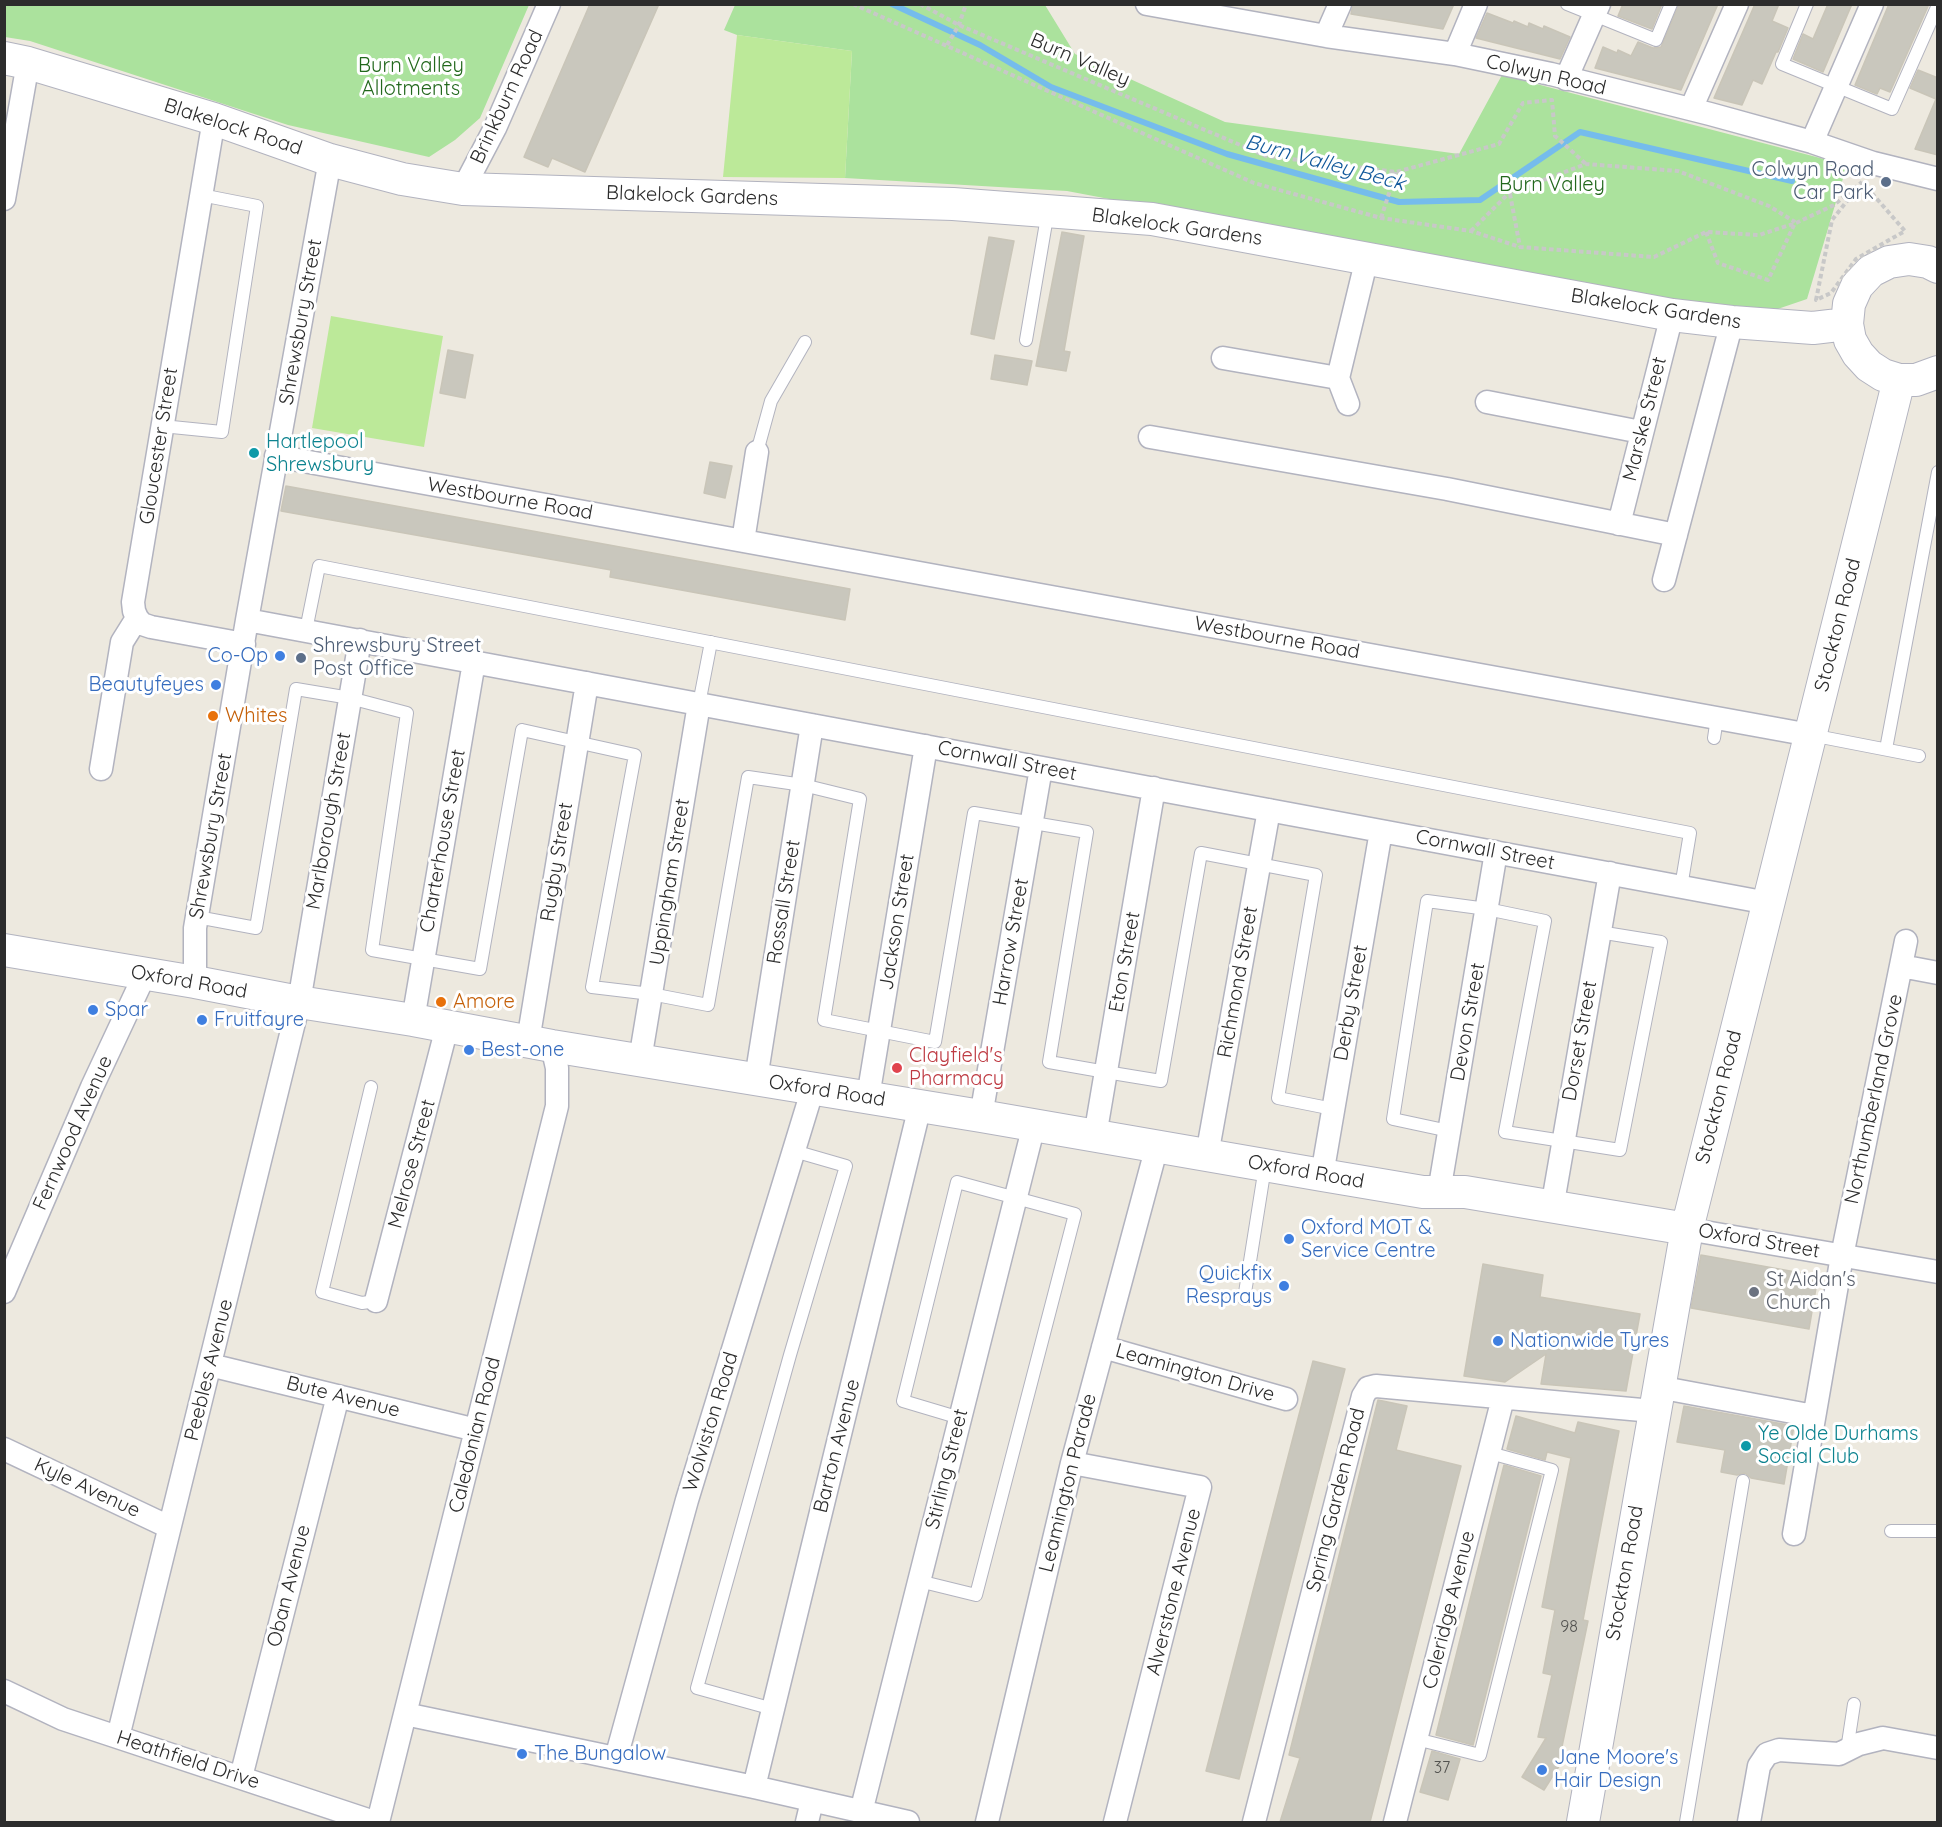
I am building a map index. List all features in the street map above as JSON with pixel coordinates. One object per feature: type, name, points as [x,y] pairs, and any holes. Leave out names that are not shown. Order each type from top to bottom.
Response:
[{"type":"street","name":"Brinkburn Road","points":[[464,189],[495,128],[549,4]]},
{"type":"street","name":"Colwyn Road","points":[[1147,4],[1210,9],[1326,36],[1455,54],[1558,76],[1691,109],[1938,179]]},
{"type":"street","points":[[1326,36],[1340,4]]},
{"type":"street","points":[[1455,54],[1476,4]]},
{"type":"street","points":[[1691,109],[1737,4]]},
{"type":"street","points":[[1812,142],[1872,4]]},
{"type":"street","points":[[1558,76],[1597,10]]},
{"type":"street","name":"Blakelock Road","points":[[16,61],[214,119],[330,160],[402,179],[464,189]]},
{"type":"street","points":[[4,199],[16,61]]},
{"type":"street","name":"Gloucester Street","points":[[137,618],[133,602],[214,119]]},
{"type":"street","name":"Shrewsbury Street","points":[[195,982],[197,917],[276,456],[330,160]]},
{"type":"street","name":"Blakelock Gardens","points":[[464,189],[953,204],[1152,219],[1672,315],[1813,328],[1847,324]]},
{"type":"street","points":[[1348,404],[1338,378],[1367,258]]},
{"type":"street","points":[[1934,258],[1889,262],[1871,271],[1857,286],[1849,304],[1847,324],[1850,340],[1863,360],[1883,375],[1899,380],[1916,380],[1938,372]]},
{"type":"street","name":"Marske Street","points":[[1619,524],[1672,315]]},
{"type":"street","points":[[1664,580],[1732,322]]},
{"type":"street","points":[[1223,358],[1338,378]]},
{"type":"street","name":"Stockton Road","points":[[1583,1822],[1686,1229],[1899,380]]},
{"type":"street","points":[[1487,402],[1641,432]]},
{"type":"street","points":[[1150,436],[1448,489],[1676,535]]},
{"type":"street","points":[[743,541],[757,452]]},
{"type":"street","name":"Westbourne Road","points":[[276,456],[743,541],[1716,728],[1810,735]]},
{"type":"street","points":[[100,769],[122,642],[137,618],[142,624],[151,627],[244,644]]},
{"type":"street","name":"Cornwall Street","points":[[248,620],[1767,903]]},
{"type":"street","name":"Marlborough Street","points":[[299,1002],[360,640]]},
{"type":"street","name":"Charterhouse Street","points":[[412,1020],[474,662]]},
{"type":"street","name":"Rugby Street","points":[[540,1043],[577,742],[587,683]]},
{"type":"street","name":"Uppingham Street","points":[[640,1059],[699,704]]},
{"type":"street","name":"Rossall Street","points":[[756,1079],[812,725]]},
{"type":"street","name":"Jackson Street","points":[[868,1097],[926,746]]},
{"type":"street","name":"Harrow Street","points":[[981,1116],[1041,768]]},
{"type":"street","name":"Eton Street","points":[[1095,1136],[1154,788]]},
{"type":"street","name":"Richmond Street","points":[[1207,1155],[1269,810]]},
{"type":"street","name":"Derby Street","points":[[1322,1175],[1381,831]]},
{"type":"street","name":"Devon Street","points":[[1439,1192],[1497,852]]},
{"type":"street","name":"Dorset Street","points":[[1551,1208],[1610,873]]},
{"type":"street","name":"Northumberland Grove","points":[[1794,1534],[1842,1256],[1906,941]]},
{"type":"street","name":"Oxford Road","points":[[4,950],[1423,1192],[1465,1192],[1686,1229]]},
{"type":"street","points":[[1901,966],[1938,973]]},
{"type":"street","name":"Fernwood Avenue","points":[[4,1293],[92,1087],[145,974]]},
{"type":"street","name":"Peebles Avenue","points":[[118,1737],[299,1002]]},
{"type":"street","name":"Melrose Street","points":[[376,1301],[447,1027]]},
{"type":"street","name":"Caledonian Road","points":[[376,1822],[557,1106],[557,1068],[540,1043]]},
{"type":"street","name":"Wolviston Road","points":[[616,1758],[687,1500],[813,1089]]},
{"type":"street","name":"Barton Avenue","points":[[754,1787],[920,1106]]},
{"type":"street","name":"Stirling Street","points":[[861,1812],[1035,1125]]},
{"type":"street","name":"Leamington Parade","points":[[987,1822],[1072,1463],[1157,1146]]},
{"type":"street","name":"Oxford Street","points":[[1686,1229],[1938,1272]]},
{"type":"street","name":"Leamington Drive","points":[[1103,1347],[1286,1399]]},
{"type":"street","name":"Bute Avenue","points":[[210,1365],[476,1430]]},
{"type":"street","name":"Spring Garden Road","points":[[1254,1822],[1363,1396],[1368,1388],[1376,1386],[1503,1398],[1655,1399],[1814,1416]]},
{"type":"street","name":"Oban Avenue","points":[[241,1777],[338,1396]]},
{"type":"street","name":"Coleridge Avenue","points":[[1395,1822],[1503,1398]]},
{"type":"street","name":"Kyle Avenue","points":[[4,1449],[169,1527]]},
{"type":"street","name":"Alverstone Avenue","points":[[1072,1463],[1200,1487],[1115,1822]]},
{"type":"street","name":"Heathfield Drive","points":[[4,1691],[63,1719],[376,1822]]},
{"type":"street","points":[[405,1714],[754,1787],[810,1812],[861,1812],[908,1822]]},
{"type":"street","points":[[1755,1819],[1759,1766],[1767,1754],[1779,1750],[1839,1754],[1859,1743],[1883,1738],[1938,1748]]},
{"type":"lane","points":[[1567,4],[1597,10],[1656,40],[1671,4]]},
{"type":"lane","points":[[1807,4],[1782,64],[1892,109],[1938,5]]},
{"type":"lane","points":[[162,426],[222,432],[257,206],[201,195]]},
{"type":"lane","points":[[1026,340],[1048,211]]},
{"type":"lane","points":[[757,452],[771,401],[805,342]]},
{"type":"lane","points":[[1886,749],[1938,472]]},
{"type":"lane","points":[[306,630],[319,566],[1690,833],[1681,886]]},
{"type":"lane","points":[[699,704],[711,642]]},
{"type":"lane","points":[[197,917],[256,928],[296,689],[350,698],[407,713],[372,950],[480,969],[522,730],[635,755],[592,987],[651,994],[708,1005],[748,777],[803,785],[860,799],[824,1020],[935,1042],[974,813],[1087,832],[1049,1062],[1106,1072],[1161,1081],[1201,853],[1316,874],[1278,1098],[1333,1109]]},
{"type":"lane","points":[[1810,735],[1919,756]]},
{"type":"lane","points":[[1449,1131],[1393,1119],[1427,901],[1487,909],[1545,921],[1504,1132],[1620,1149],[1660,942],[1599,932]]},
{"type":"lane","points":[[371,1087],[322,1292],[362,1303],[376,1301]]},
{"type":"lane","points":[[773,1709],[697,1688],[790,1355],[846,1166],[794,1151]]},
{"type":"lane","points":[[1244,1299],[1265,1165]]},
{"type":"lane","points":[[919,1581],[976,1595],[1075,1214],[957,1182],[903,1401],[960,1418]]},
{"type":"lane","points":[[1416,1739],[1480,1755],[1552,1470],[1490,1452]]},
{"type":"lane","points":[[1686,1822],[1743,1481]]},
{"type":"lane","points":[[1891,1531],[1938,1531]]},
{"type":"lane","points":[[1847,1750],[1854,1704]]},
{"type":"path","name":"Burn Valley","points":[[853,4],[948,43],[1254,183],[1381,218],[1471,231],[1520,247],[1654,257],[1706,232],[1759,235],[1796,223],[1834,205],[1862,182]]},
{"type":"path","name":"Burn Valley","points":[[920,4],[959,25],[1266,156],[1396,172],[1499,144],[1523,103],[1552,100],[1555,136],[1586,164]]},
{"type":"path","points":[[948,43],[959,25],[966,4]]},
{"type":"path","points":[[1471,231],[1509,193],[1586,164],[1678,171],[1769,206],[1796,223],[1768,280],[1718,263],[1706,232]]},
{"type":"path","points":[[1381,218],[1396,172]]},
{"type":"path","points":[[1862,182],[1905,231],[1856,259],[1831,293],[1816,300],[1832,219],[1862,182]]},
{"type":"path","points":[[1509,193],[1520,247]]},
{"type":"green space","name":"Burn Valley Allotments","points":[[4,5],[529,5],[480,118],[455,140],[429,157],[288,125],[30,41],[5,37]]},
{"type":"green space","name":"Burn Valley","points":[[735,5],[1045,5],[1075,54],[1225,122],[1459,154],[1502,75],[1847,165],[1807,299],[1760,315],[1420,258],[1067,191],[845,178],[852,51],[737,35],[724,30]]},
{"type":"green space","points":[[737,35],[852,51],[845,178],[723,177]]},
{"type":"green space","points":[[331,316],[443,336],[424,447],[312,428]]},
{"type":"building","points":[[590,4],[659,4],[585,172],[552,158],[548,167],[524,157]]},
{"type":"building","points":[[1353,4],[1454,4],[1443,29],[1351,14]]},
{"type":"building","points":[[1623,4],[1662,4],[1652,29],[1618,16]]},
{"type":"building","points":[[1679,4],[1718,4],[1681,90],[1595,68],[1603,47],[1631,56],[1638,42],[1653,48],[1661,47]]},
{"type":"building","points":[[1755,4],[1779,4],[1772,21],[1788,28],[1778,52],[1762,84],[1753,80],[1742,105],[1714,98]]},
{"type":"building","points":[[1828,4],[1852,4],[1823,72],[1793,59],[1803,34],[1813,39]]},
{"type":"building","points":[[1889,4],[1929,4],[1890,92],[1880,88],[1877,94],[1855,85]]},
{"type":"building","points":[[1487,13],[1528,27],[1529,23],[1543,29],[1544,26],[1570,37],[1560,59],[1476,38]]},
{"type":"building","points":[[1918,70],[1938,78],[1938,155],[1915,149],[1936,99],[1910,88]]},
{"type":"building","points":[[1062,232],[1084,236],[1064,351],[1070,352],[1066,371],[1036,366]]},
{"type":"building","points":[[989,237],[1014,241],[994,339],[971,334]]},
{"type":"building","points":[[448,350],[473,355],[465,398],[440,393]]},
{"type":"building","points":[[995,355],[1032,361],[1027,385],[991,379]]},
{"type":"building","points":[[710,462],[732,466],[725,498],[704,493]]},
{"type":"building","points":[[286,486],[850,589],[845,620],[610,577],[611,570],[281,511]]},
{"type":"building","name":"St Aidan's Church","points":[[1701,1255],[1818,1276],[1809,1329],[1691,1308]]},
{"type":"building","points":[[1483,1264],[1543,1275],[1540,1297],[1640,1314],[1626,1391],[1541,1384],[1546,1354],[1505,1382],[1464,1376]]},
{"type":"building","points":[[1313,1361],[1345,1369],[1239,1779],[1206,1771]]},
{"type":"building","points":[[1378,1400],[1407,1406],[1396,1450],[1461,1466],[1370,1822],[1280,1822],[1300,1758],[1289,1755]]},
{"type":"building","name":"Ye Olde Durhams Social Club","points":[[1684,1406],[1794,1426],[1784,1484],[1751,1478],[1745,1473],[1737,1475],[1721,1472],[1725,1450],[1677,1442]]},
{"type":"building","points":[[1516,1416],[1575,1433],[1578,1422],[1619,1431],[1583,1620],[1588,1621],[1559,1761],[1561,1763],[1544,1790],[1522,1777],[1546,1738],[1538,1737],[1552,1675],[1543,1673],[1555,1610],[1542,1607],[1571,1458],[1547,1452],[1545,1460],[1507,1449]]},
{"type":"building","points":[[1504,1465],[1541,1476],[1473,1745],[1436,1735]]},
{"type":"building","points":[[1432,1751],[1460,1759],[1448,1800],[1420,1792]]},
{"type":"waterway","name":"Burn Valley Beck","points":[[892,4],[980,45],[1051,87],[1227,154],[1399,202],[1480,200],[1580,132],[1792,181]]},
{"type":"place","name":"Colwyn Road Car Park","points":[[1886,182]]},
{"type":"place","name":"Hartlepool Shrewsbury","points":[[254,453]]},
{"type":"place","name":"Co-Op","points":[[280,656]]},
{"type":"place","name":"Shrewsbury Street Post Office","points":[[301,658]]},
{"type":"place","name":"Beautyfeyes","points":[[216,685]]},
{"type":"place","name":"Whites","points":[[213,716]]},
{"type":"place","name":"Amore","points":[[441,1002]]},
{"type":"place","name":"Spar","points":[[93,1010]]},
{"type":"place","name":"Fruitfayre","points":[[202,1020]]},
{"type":"place","name":"Best-one","points":[[469,1050]]},
{"type":"place","name":"Clayfield's Pharmacy","points":[[897,1068]]},
{"type":"place","name":"Oxford MOT & Service Centre","points":[[1289,1239]]},
{"type":"place","name":"Quickfix Resprays","points":[[1284,1286]]},
{"type":"place","name":"St Aidan's Church","points":[[1754,1292]]},
{"type":"place","name":"Nationwide Tyres","points":[[1498,1341]]},
{"type":"place","name":"Ye Olde Durhams Social Club","points":[[1746,1446]]},
{"type":"place","name":"The Bungalow","points":[[522,1754]]},
{"type":"place","name":"Jane Moore's Hair Design","points":[[1542,1770]]}]
